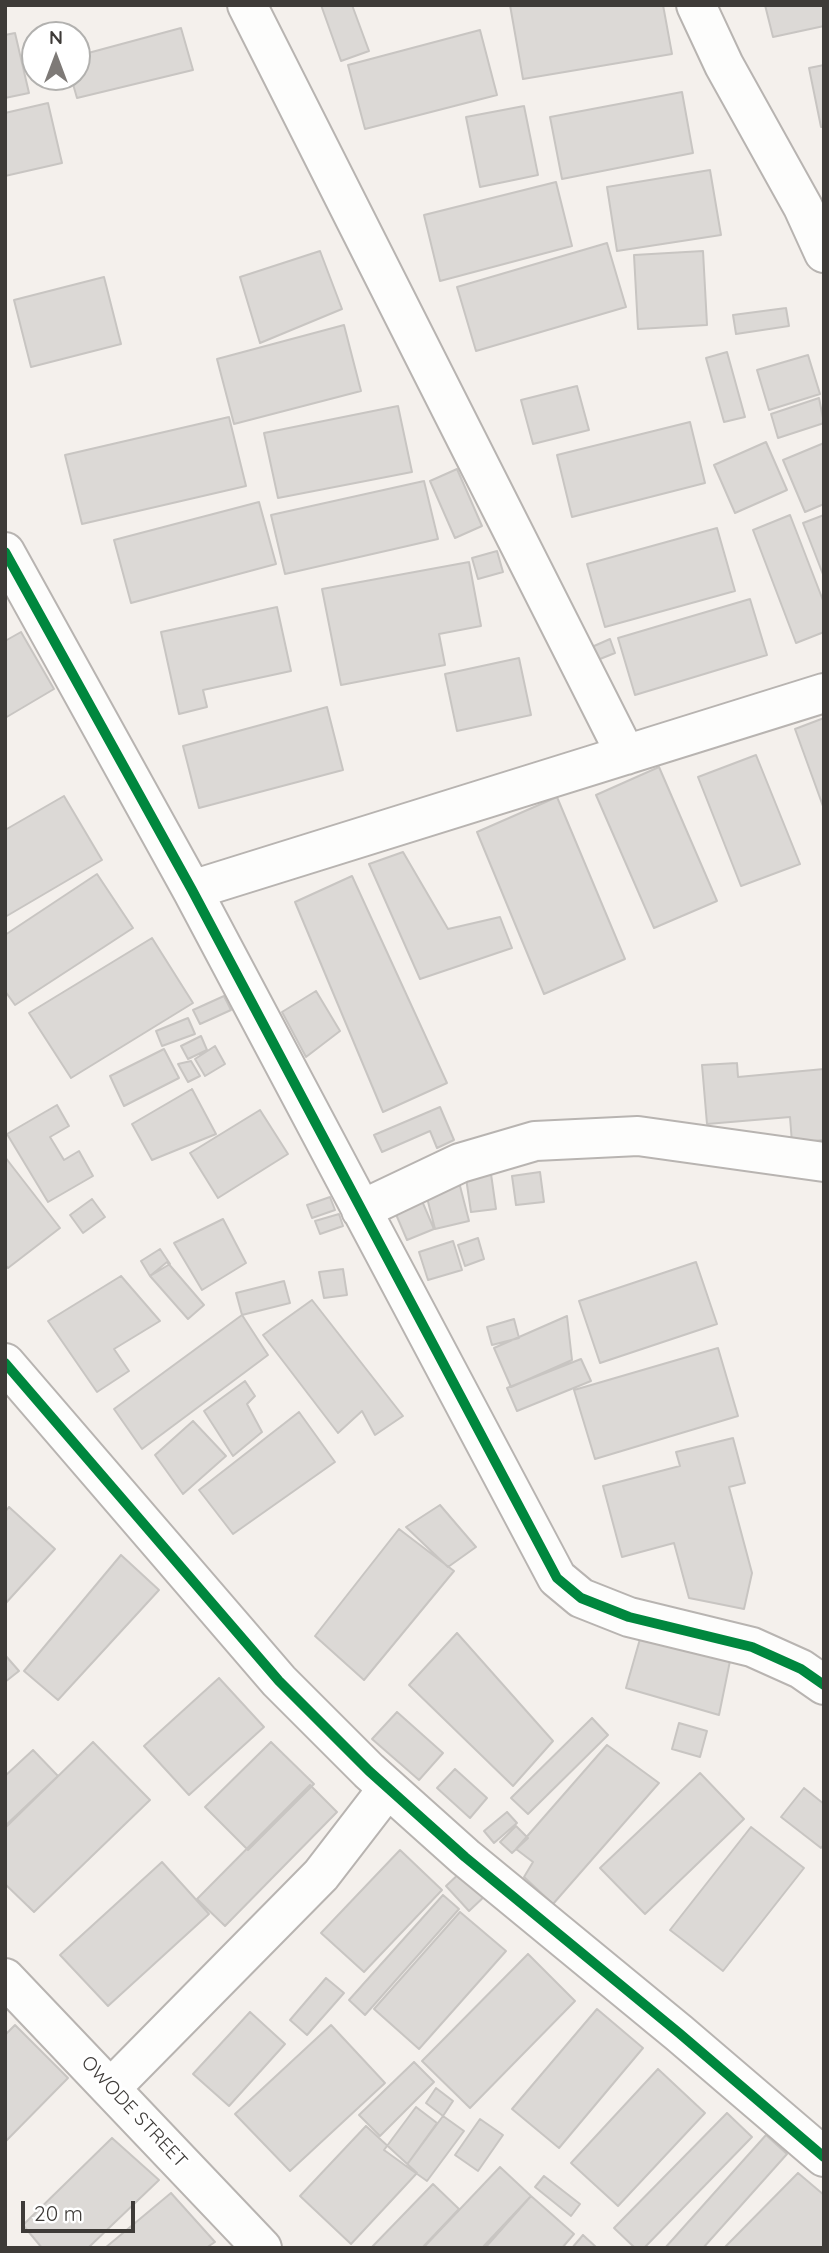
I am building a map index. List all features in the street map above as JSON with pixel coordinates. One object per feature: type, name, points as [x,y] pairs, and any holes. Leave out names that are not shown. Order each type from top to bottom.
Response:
[{"type":"street","points":[[247,5],[626,755]]},
{"type":"street","points":[[696,5],[724,65],[803,207],[824,253]]},
{"type":"street","points":[[5,552],[192,890],[557,1578],[581,1598],[629,1617],[752,1647],[801,1669],[824,1685]]},
{"type":"street","points":[[192,890],[824,693]]},
{"type":"street","points":[[361,1210],[460,1163],[534,1141],[638,1136],[824,1162]]},
{"type":"street","points":[[5,1363],[279,1681],[388,1788],[465,1857],[680,2033],[824,2157]]},
{"type":"street","points":[[112,2087],[321,1875],[388,1788]]},
{"type":"street","name":"OWODE STREET","points":[[5,1978],[112,2087],[262,2248]]},
{"type":"building","points":[[321,5],[352,5],[369,51],[341,61]]},
{"type":"building","points":[[510,5],[663,5],[672,54],[523,79]]},
{"type":"building","points":[[765,5],[824,5],[824,26],[773,37]]},
{"type":"building","points":[[181,28],[193,70],[77,98],[75,91],[91,91],[91,52]]},
{"type":"building","points":[[480,30],[497,95],[365,129],[348,65]]},
{"type":"building","points":[[15,33],[21,59],[21,91],[29,93],[5,98],[5,35]]},
{"type":"building","points":[[824,65],[824,127],[821,127],[809,68]]},
{"type":"building","points":[[682,92],[693,153],[562,179],[550,117]]},
{"type":"building","points":[[48,103],[62,163],[5,176],[5,113]]},
{"type":"building","points":[[524,106],[538,175],[480,187],[466,117]]},
{"type":"building","points":[[710,170],[721,235],[617,251],[607,187]]},
{"type":"building","points":[[556,182],[572,246],[440,281],[424,215]]},
{"type":"building","points":[[607,243],[626,307],[476,351],[457,287]]},
{"type":"building","points":[[320,251],[342,309],[260,343],[240,277]]},
{"type":"building","points":[[703,251],[707,325],[638,329],[634,255]]},
{"type":"building","points":[[104,277],[121,344],[31,367],[14,300]]},
{"type":"building","points":[[786,308],[789,326],[736,334],[733,315]]},
{"type":"building","points":[[344,325],[361,391],[234,424],[217,359]]},
{"type":"building","points":[[727,352],[745,417],[724,422],[706,358]]},
{"type":"building","points":[[808,355],[820,394],[769,410],[757,370]]},
{"type":"building","points":[[577,386],[589,430],[533,444],[521,400]]},
{"type":"building","points":[[819,398],[824,423],[778,438],[771,414]]},
{"type":"building","points":[[398,406],[412,472],[278,498],[264,433]]},
{"type":"building","points":[[229,417],[246,486],[82,524],[65,455]]},
{"type":"building","points":[[690,422],[705,483],[572,517],[557,455]]},
{"type":"building","points":[[766,442],[787,490],[735,513],[714,465]]},
{"type":"building","points":[[824,443],[824,504],[805,512],[783,460]]},
{"type":"building","points":[[457,469],[482,526],[455,538],[430,481]]},
{"type":"building","points":[[424,481],[438,539],[285,574],[271,515]]},
{"type":"building","points":[[259,502],[276,564],[131,603],[114,540]]},
{"type":"building","points":[[790,515],[824,603],[824,632],[796,643],[753,530]]},
{"type":"building","points":[[824,515],[824,577],[803,523]]},
{"type":"building","points":[[717,528],[735,591],[605,627],[587,564]]},
{"type":"building","points":[[497,551],[503,572],[478,579],[472,558]]},
{"type":"building","points":[[469,562],[481,626],[439,634],[445,665],[341,685],[322,589]]},
{"type":"building","points":[[750,599],[767,655],[635,695],[618,638]]},
{"type":"building","points":[[277,607],[291,671],[203,690],[207,707],[179,714],[161,632]]},
{"type":"building","points":[[21,632],[54,689],[5,718],[5,641]]},
{"type":"building","points":[[610,639],[615,653],[590,663],[585,650]]},
{"type":"building","points":[[519,658],[531,715],[457,731],[445,674]]},
{"type":"building","points":[[327,707],[343,770],[199,808],[183,746]]},
{"type":"building","points":[[824,718],[824,809],[795,729]]},
{"type":"building","points":[[756,755],[800,864],[741,886],[698,777]]},
{"type":"building","points":[[659,767],[717,901],[654,928],[596,795]]},
{"type":"building","points":[[64,796],[102,860],[5,917],[5,830]]},
{"type":"building","points":[[557,797],[625,959],[544,994],[477,832]]},
{"type":"building","points":[[403,852],[448,929],[500,917],[512,948],[420,979],[369,864]]},
{"type":"building","points":[[97,874],[133,928],[15,1005],[5,991],[5,935]]},
{"type":"building","points":[[352,876],[447,1083],[383,1112],[295,902]]},
{"type":"building","points":[[152,938],[193,1003],[71,1078],[29,1013]]},
{"type":"building","points":[[316,991],[340,1031],[306,1057],[282,1012]]},
{"type":"building","points":[[224,996],[231,1010],[200,1024],[193,1010]]},
{"type":"building","points":[[188,1018],[195,1034],[162,1046],[156,1031]]},
{"type":"building","points":[[201,1036],[207,1050],[188,1059],[181,1046]]},
{"type":"building","points":[[215,1046],[225,1064],[205,1076],[195,1059]]},
{"type":"building","points":[[164,1049],[179,1078],[124,1106],[110,1076]]},
{"type":"building","points":[[191,1061],[200,1076],[188,1082],[178,1064]]},
{"type":"building","points":[[737,1063],[738,1077],[824,1069],[824,1140],[792,1143],[790,1117],[707,1124],[702,1065]]},
{"type":"building","points":[[192,1089],[216,1134],[152,1160],[132,1124]]},
{"type":"building","points":[[57,1105],[69,1126],[50,1137],[64,1160],[79,1151],[93,1176],[48,1202],[7,1134]]},
{"type":"building","points":[[440,1107],[454,1140],[437,1148],[430,1131],[382,1152],[374,1135]]},
{"type":"building","points":[[260,1110],[288,1154],[218,1198],[190,1153]]},
{"type":"building","points":[[5,1157],[60,1228],[8,1268],[5,1265]]},
{"type":"building","points":[[540,1172],[544,1202],[516,1205],[512,1176]]},
{"type":"building","points":[[491,1174],[496,1209],[471,1212],[466,1178]]},
{"type":"building","points":[[459,1182],[469,1221],[435,1229],[425,1190]]},
{"type":"building","points":[[419,1194],[434,1229],[407,1240],[392,1205]]},
{"type":"building","points":[[330,1197],[335,1210],[312,1218],[307,1205]]},
{"type":"building","points":[[92,1199],[105,1217],[83,1233],[70,1215]]},
{"type":"building","points":[[339,1214],[343,1226],[320,1234],[315,1221]]},
{"type":"building","points":[[223,1219],[246,1263],[202,1290],[174,1243]]},
{"type":"building","points":[[478,1238],[484,1259],[465,1266],[458,1245]]},
{"type":"building","points":[[453,1241],[462,1270],[428,1280],[419,1252]]},
{"type":"building","points":[[160,1249],[170,1264],[150,1276],[141,1261]]},
{"type":"building","points":[[167,1262],[204,1305],[188,1319],[150,1276]]},
{"type":"building","points":[[696,1262],[717,1324],[600,1363],[579,1301]]},
{"type":"building","points":[[343,1269],[347,1295],[324,1298],[319,1272]]},
{"type":"building","points":[[121,1276],[160,1321],[114,1349],[129,1371],[97,1392],[48,1321]]},
{"type":"building","points":[[284,1281],[290,1303],[242,1315],[236,1293]]},
{"type":"building","points":[[312,1300],[403,1416],[375,1435],[362,1411],[338,1433],[263,1335]]},
{"type":"building","points":[[242,1315],[268,1355],[142,1449],[114,1409]]},
{"type":"building","points":[[567,1316],[572,1360],[511,1387],[494,1348]]},
{"type":"building","points":[[514,1319],[519,1338],[492,1345],[487,1327]]},
{"type":"building","points":[[718,1348],[738,1416],[595,1459],[574,1390]]},
{"type":"building","points":[[581,1359],[591,1381],[517,1411],[507,1388]]},
{"type":"building","points":[[245,1381],[255,1396],[247,1404],[262,1432],[233,1456],[204,1411]]},
{"type":"building","points":[[299,1412],[335,1462],[233,1534],[199,1490]]},
{"type":"building","points":[[193,1421],[226,1456],[183,1494],[155,1455]]},
{"type":"building","points":[[733,1438],[745,1483],[729,1487],[752,1573],[744,1609],[689,1598],[674,1543],[622,1557],[603,1486],[680,1466],[676,1452]]},
{"type":"building","points":[[440,1505],[476,1547],[448,1567],[406,1527]]},
{"type":"building","points":[[9,1507],[55,1549],[5,1604],[5,1512]]},
{"type":"building","points":[[399,1529],[454,1571],[364,1680],[315,1636]]},
{"type":"building","points":[[121,1555],[159,1590],[58,1700],[24,1671]]},
{"type":"building","points":[[642,1632],[731,1656],[719,1715],[626,1688]]},
{"type":"building","points":[[457,1633],[553,1741],[513,1786],[409,1685]]},
{"type":"building","points":[[5,1655],[19,1671],[5,1682]]},
{"type":"building","points":[[219,1678],[264,1727],[189,1795],[144,1746]]},
{"type":"building","points":[[397,1712],[443,1753],[419,1780],[372,1739]]},
{"type":"building","points":[[592,1718],[608,1735],[528,1814],[511,1798]]},
{"type":"building","points":[[679,1723],[707,1731],[700,1757],[672,1749]]},
{"type":"building","points":[[93,1742],[150,1800],[34,1912],[5,1884],[5,1828]]},
{"type":"building","points":[[271,1742],[314,1784],[248,1850],[205,1807]]},
{"type":"building","points":[[607,1745],[659,1783],[553,1904],[524,1877],[533,1862],[516,1849]]},
{"type":"building","points":[[33,1750],[58,1776],[5,1826],[5,1776]]},
{"type":"building","points":[[455,1769],[487,1798],[470,1818],[437,1788]]},
{"type":"building","points":[[700,1773],[744,1819],[645,1914],[600,1868]]},
{"type":"building","points":[[310,1785],[337,1812],[225,1926],[197,1899]]},
{"type":"building","points":[[804,1788],[824,1804],[824,1844],[821,1848],[781,1817]]},
{"type":"building","points":[[507,1812],[517,1823],[494,1843],[484,1831]]},
{"type":"building","points":[[516,1826],[528,1838],[512,1853],[500,1842]]},
{"type":"building","points":[[751,1827],[804,1868],[723,1971],[670,1930]]},
{"type":"building","points":[[400,1850],[442,1890],[364,1972],[321,1933]]},
{"type":"building","points":[[162,1862],[209,1914],[108,2006],[60,1955]]},
{"type":"building","points":[[464,1869],[487,1894],[469,1911],[446,1886]]},
{"type":"building","points":[[443,1895],[459,1909],[365,2015],[349,2000]]},
{"type":"building","points":[[460,1912],[506,1951],[419,2049],[374,2009]]},
{"type":"building","points":[[528,1954],[575,2001],[470,2108],[422,2061]]},
{"type":"building","points":[[326,1978],[344,1993],[307,2035],[290,2020]]},
{"type":"building","points":[[597,2009],[643,2048],[559,2148],[512,2109]]},
{"type":"building","points":[[250,2012],[285,2044],[229,2106],[193,2074]]},
{"type":"building","points":[[15,2025],[68,2078],[5,2142],[5,2035]]},
{"type":"building","points":[[331,2025],[385,2083],[290,2171],[235,2114]]},
{"type":"building","points":[[414,2062],[434,2082],[380,2136],[359,2115]]},
{"type":"building","points":[[658,2069],[705,2113],[618,2206],[571,2163]]},
{"type":"building","points":[[436,2088],[453,2101],[443,2116],[426,2103]]},
{"type":"building","points":[[416,2107],[437,2123],[406,2166],[384,2150]]},
{"type":"building","points":[[727,2113],[752,2137],[644,2248],[635,2248],[614,2228]]},
{"type":"building","points":[[443,2116],[464,2131],[427,2181],[406,2166]]},
{"type":"building","points":[[480,2119],[503,2135],[478,2171],[455,2155]]},
{"type":"building","points":[[366,2126],[417,2173],[351,2244],[300,2196]]},
{"type":"building","points":[[766,2135],[787,2154],[703,2248],[665,2248]]},
{"type":"building","points":[[112,2138],[159,2180],[88,2248],[42,2248],[23,2225]]},
{"type":"building","points":[[500,2167],[531,2196],[482,2248],[423,2248]]},
{"type":"building","points":[[798,2173],[824,2195],[824,2248],[724,2248]]},
{"type":"building","points":[[544,2176],[580,2204],[571,2216],[535,2187]]},
{"type":"building","points":[[433,2184],[459,2209],[422,2248],[371,2248]]},
{"type":"building","points":[[171,2193],[215,2242],[206,2248],[105,2248]]},
{"type":"building","points":[[531,2196],[574,2234],[562,2248],[485,2248]]},
{"type":"building","points":[[583,2235],[597,2248],[572,2248]]},
{"type":"cycle path","points":[[5,552],[192,890],[557,1578],[581,1598],[629,1617],[752,1647],[801,1669],[824,1685]]},
{"type":"cycle path","points":[[5,1363],[279,1681],[369,1771],[465,1857],[679,2033],[824,2157]]}]
